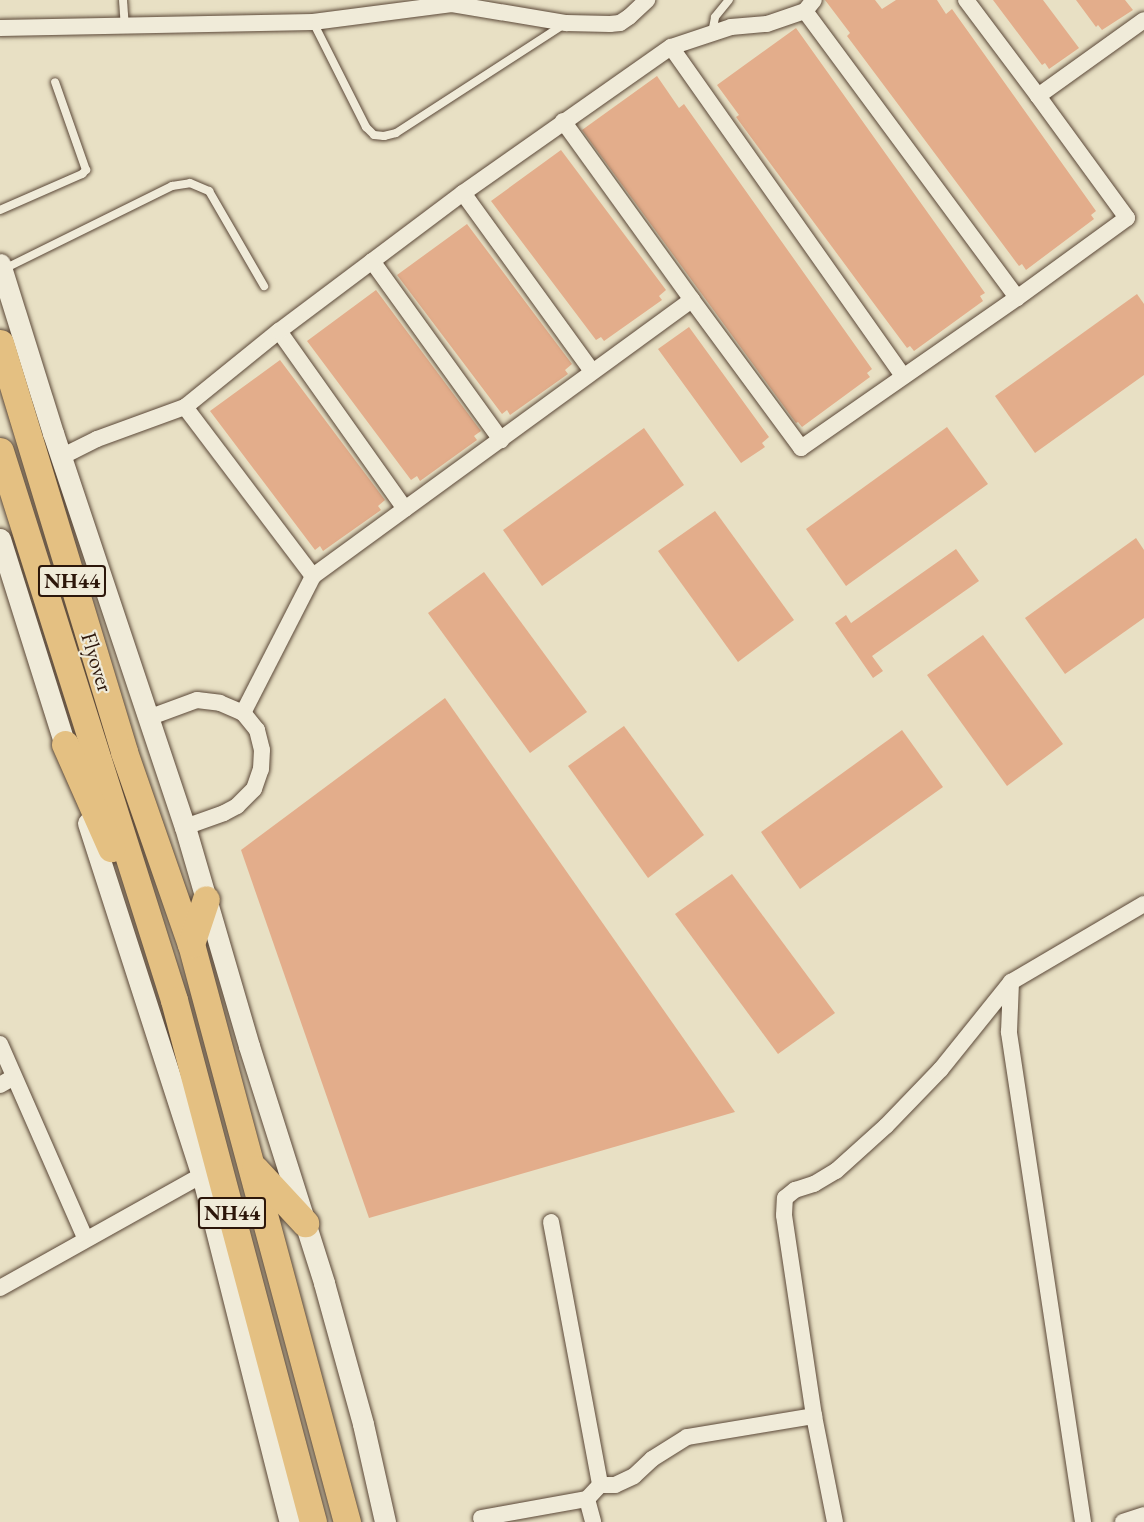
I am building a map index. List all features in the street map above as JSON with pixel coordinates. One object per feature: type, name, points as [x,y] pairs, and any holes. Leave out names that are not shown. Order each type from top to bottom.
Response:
[{"type":"highway","name":"Flyover","points":[[0,343],[146,818],[191,944]]},
{"type":"highway","name":"Flyover","points":[[0,451],[144,906]]},
{"type":"highway","points":[[65,744],[129,889],[144,906]]},
{"type":"highway","points":[[191,944],[206,899]]},
{"type":"highway","name":"NH44","points":[[144,906],[178,1011],[313,1522]]},
{"type":"highway","name":"NH44","points":[[191,944],[347,1522]]},
{"type":"highway","points":[[252,1166],[305,1223]]},
{"type":"street","points":[[0,28],[313,22],[452,2],[566,23],[620,23],[647,0]]},
{"type":"street","points":[[563,121],[801,448],[1017,298],[1127,218],[966,0]]},
{"type":"street","points":[[61,457],[97,438],[185,407],[372,261],[563,121],[671,47],[730,27],[767,24],[810,6],[1017,298]]},
{"type":"street","points":[[1038,96],[1144,20]]},
{"type":"street","points":[[671,47],[903,376]]},
{"type":"street","points":[[464,193],[592,371]]},
{"type":"street","points":[[372,261],[501,440]]},
{"type":"street","points":[[1,267],[61,457],[185,827],[305,1223],[363,1424],[385,1522]]},
{"type":"street","points":[[243,713],[313,576],[692,300]]},
{"type":"street","points":[[279,332],[405,509]]},
{"type":"street","points":[[185,407],[313,576]]},
{"type":"street","points":[[0,539],[50,705],[65,744],[202,1175],[290,1522]]},
{"type":"street","points":[[148,718],[197,700],[220,703],[243,713],[257,730],[262,750],[261,769],[255,789],[237,806],[185,827]]},
{"type":"street","points":[[835,1522],[814,1416],[784,1215],[785,1198],[795,1190],[814,1184],[836,1171],[894,1119],[971,1034],[1011,982],[1144,904]]},
{"type":"street","points":[[1011,982],[1010,1032],[1083,1522]]},
{"type":"street","points":[[0,1044],[7,1081],[85,1239]]},
{"type":"street","points":[[0,1288],[202,1175]]},
{"type":"street","points":[[551,1222],[600,1485]]},
{"type":"street","points":[[481,1518],[587,1499],[600,1485],[615,1485],[634,1476],[652,1459],[687,1437],[814,1416]]},
{"type":"street","points":[[587,1499],[593,1522]]},
{"type":"street","points":[[1123,1522],[1144,1515]]},
{"type":"lane","points":[[123,0],[125,26]]},
{"type":"lane","points":[[712,33],[715,17],[729,0]]},
{"type":"lane","points":[[313,22],[366,127],[374,135],[384,136],[396,133],[566,23]]},
{"type":"lane","points":[[0,210],[82,174],[86,170],[55,82]]},
{"type":"lane","points":[[1,267],[172,186],[190,183],[209,191],[264,286]]},
{"type":"building","points":[[825,0],[875,0],[882,9],[896,0],[937,0],[946,14],[952,9],[1096,211],[1091,215],[1094,219],[1026,270],[1022,264],[1019,266],[847,36],[850,33]]},
{"type":"building","points":[[993,0],[1043,0],[1079,48],[1049,69],[1045,63],[1042,65]]},
{"type":"building","points":[[1076,0],[1125,0],[1133,10],[1102,30],[1098,25],[1096,27]]},
{"type":"building","points":[[796,28],[985,293],[980,296],[983,301],[914,351],[910,346],[907,348],[872,301],[736,117],[739,115],[717,85]]},
{"type":"building","points":[[657,76],[679,108],[684,104],[872,369],[867,373],[870,377],[802,427],[798,422],[796,423],[582,130]]},
{"type":"building","points":[[561,150],[666,290],[659,296],[662,300],[604,341],[601,337],[596,340],[491,201]]},
{"type":"building","points":[[467,224],[572,364],[565,370],[568,374],[510,415],[507,410],[502,414],[397,275]]},
{"type":"building","points":[[376,290],[481,431],[474,436],[477,440],[420,481],[417,476],[411,480],[307,341]]},
{"type":"building","points":[[1137,294],[1144,304],[1144,375],[1035,453],[995,396]]},
{"type":"building","points":[[689,327],[769,437],[762,443],[765,447],[741,463],[658,349]]},
{"type":"building","points":[[280,360],[385,500],[378,506],[381,510],[323,551],[320,546],[315,550],[210,411]]},
{"type":"building","points":[[947,427],[988,484],[846,586],[806,529]]},
{"type":"building","points":[[644,428],[684,485],[542,586],[503,530]]},
{"type":"building","points":[[715,511],[794,620],[738,662],[658,551]]},
{"type":"building","points":[[1136,538],[1144,550],[1144,618],[1065,674],[1025,618]]},
{"type":"building","points":[[956,549],[979,581],[872,656],[883,671],[873,678],[835,623],[846,615],[851,623]]},
{"type":"building","points":[[484,572],[587,712],[530,753],[428,613]]},
{"type":"building","points":[[983,635],[1063,744],[1007,786],[927,675]]},
{"type":"building","points":[[445,698],[735,1112],[369,1218],[241,850]]},
{"type":"building","points":[[624,726],[704,835],[648,878],[568,766]]},
{"type":"building","points":[[902,730],[943,787],[800,889],[761,832]]},
{"type":"building","points":[[732,874],[835,1013],[778,1054],[675,914]]}]
